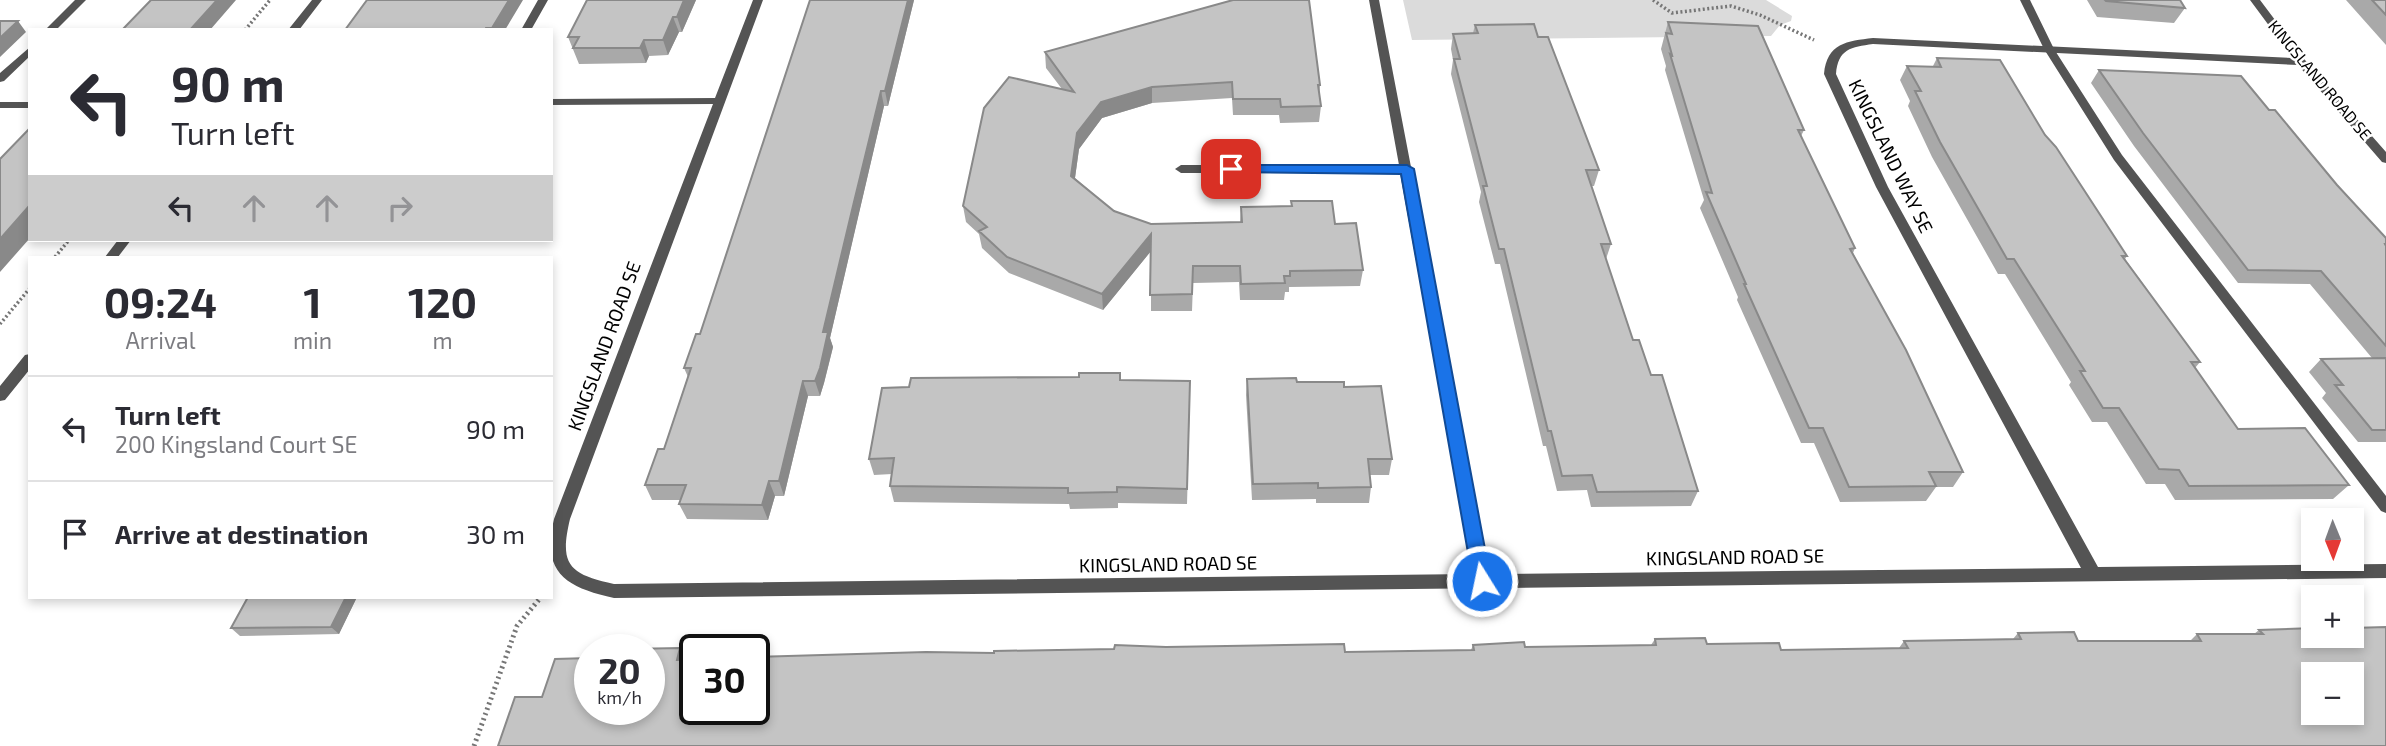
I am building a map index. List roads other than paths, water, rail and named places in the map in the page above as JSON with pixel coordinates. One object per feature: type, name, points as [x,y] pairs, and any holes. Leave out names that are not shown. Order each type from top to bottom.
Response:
[{"type":"street","points":[[52,28],[80,0]]},
{"type":"street","points":[[295,28],[317,0]]},
{"type":"street","points":[[527,28],[543,0]]},
{"type":"street","name":"KINGSLAND ROAD SE","points":[[758,0],[562,519],[556,550],[564,569],[586,585],[614,591],[2386,571]]},
{"type":"street","points":[[1374,0],[1482,581]]},
{"type":"street","points":[[2025,0],[2049,49],[2118,157],[2386,508]]},
{"type":"street","name":"KINGSLAND ROAD SE","points":[[2255,0],[2301,62],[2386,159]]},
{"type":"street","name":"KINGSLAND WAY SE","points":[[2049,49],[1873,41],[1852,44],[1837,51],[1830,62],[1830,74],[1882,187],[2093,574]]},
{"type":"street","points":[[2049,49],[2301,62]]},
{"type":"street","points":[[0,79],[28,52]]},
{"type":"street","points":[[553,102],[718,101]]},
{"type":"street","points":[[0,105],[28,105]]},
{"type":"street","points":[[1181,169],[1407,169]]},
{"type":"street","points":[[112,256],[123,242]]},
{"type":"street","points":[[0,396],[28,361]]}]
